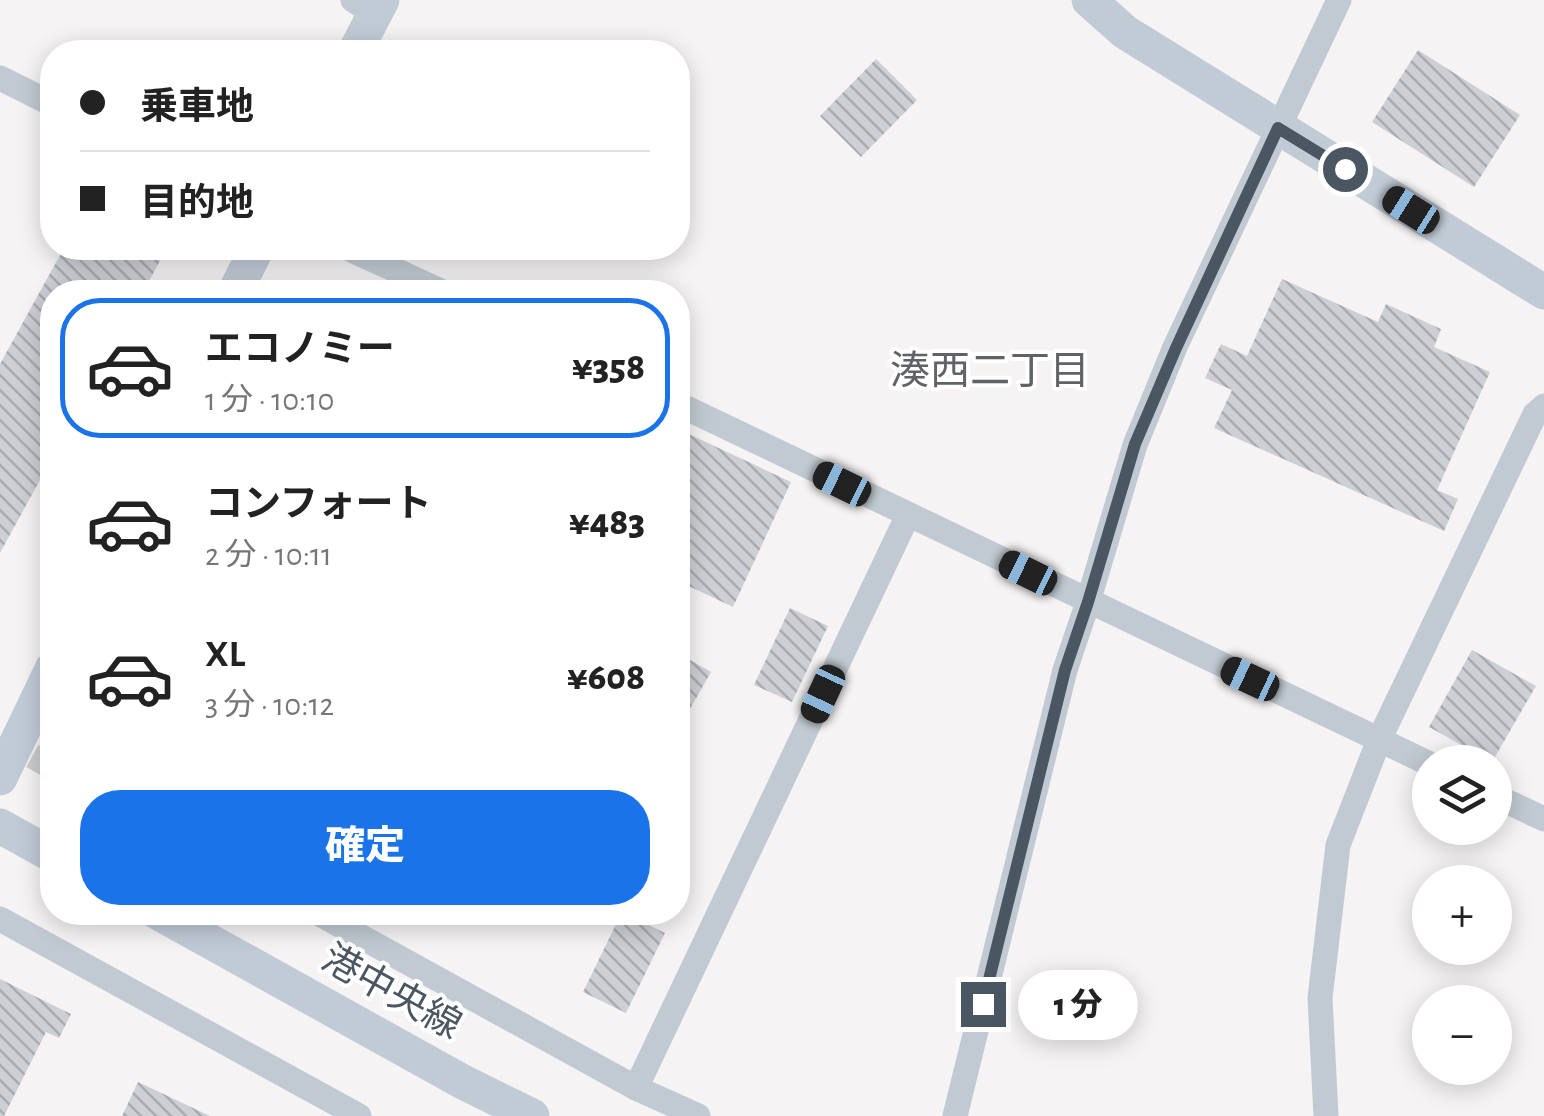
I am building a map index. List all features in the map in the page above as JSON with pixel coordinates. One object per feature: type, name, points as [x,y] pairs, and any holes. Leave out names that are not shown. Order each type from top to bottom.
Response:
[{"type":"street","points":[[1089,0],[1125,32],[1544,292]]},
{"type":"street","points":[[955,1116],[1065,670],[1135,444],[1339,0]]},
{"type":"street","points":[[358,40],[370,4]]},
{"type":"street","points":[[0,78],[40,98]]},
{"type":"street","points":[[373,260],[417,280]]},
{"type":"street","points":[[1326,1116],[1320,998],[1338,845],[1379,740],[1535,414],[1544,406]]},
{"type":"street","points":[[690,410],[1412,756]]},
{"type":"street","points":[[636,1088],[908,515]]},
{"type":"street","points":[[0,778],[40,693]]},
{"type":"street","points":[[1512,804],[1544,819]]},
{"type":"street","points":[[0,826],[40,848]]},
{"type":"street","points":[[0,920],[328,1109],[359,1116]]},
{"type":"street","name":"港中央線","points":[[180,925],[463,1082],[532,1116]]},
{"type":"street","points":[[340,925],[636,1088],[698,1116]]},
{"type":"building","points":[[1418,50],[1520,115],[1474,187],[1372,122]]},
{"type":"building","points":[[876,59],[917,100],[861,157],[820,116]]},
{"type":"building","points":[[57,260],[160,260],[150,280],[46,280]]},
{"type":"building","points":[[1282,279],[1378,322],[1386,304],[1441,329],[1434,347],[1490,372],[1437,490],[1458,499],[1444,531],[1214,428],[1232,390],[1205,378],[1221,344],[1247,356]]},
{"type":"building","points":[[40,292],[40,480],[0,553],[0,364]]},
{"type":"building","points":[[690,435],[791,482],[733,607],[690,587]]},
{"type":"building","points":[[790,608],[828,626],[792,702],[754,685]]},
{"type":"building","points":[[1472,650],[1536,686],[1502,745],[1461,745],[1429,727]]},
{"type":"building","points":[[690,660],[711,672],[690,709]]},
{"type":"building","points":[[616,925],[649,925],[665,933],[626,1013],[583,992]]},
{"type":"building","points":[[0,979],[71,1014],[59,1038],[46,1032],[4,1116],[0,1116]]},
{"type":"building","points":[[138,1082],[210,1116],[122,1116]]},
{"type":"tunnel","points":[[0,738],[40,760]]},
{"type":"district","name":"湊西二丁目","points":[[990,372]]},
{"type":"route","points":[[983,1004],[1065,670],[1135,444],[1176,348],[1278,128],[1345,169]]}]
